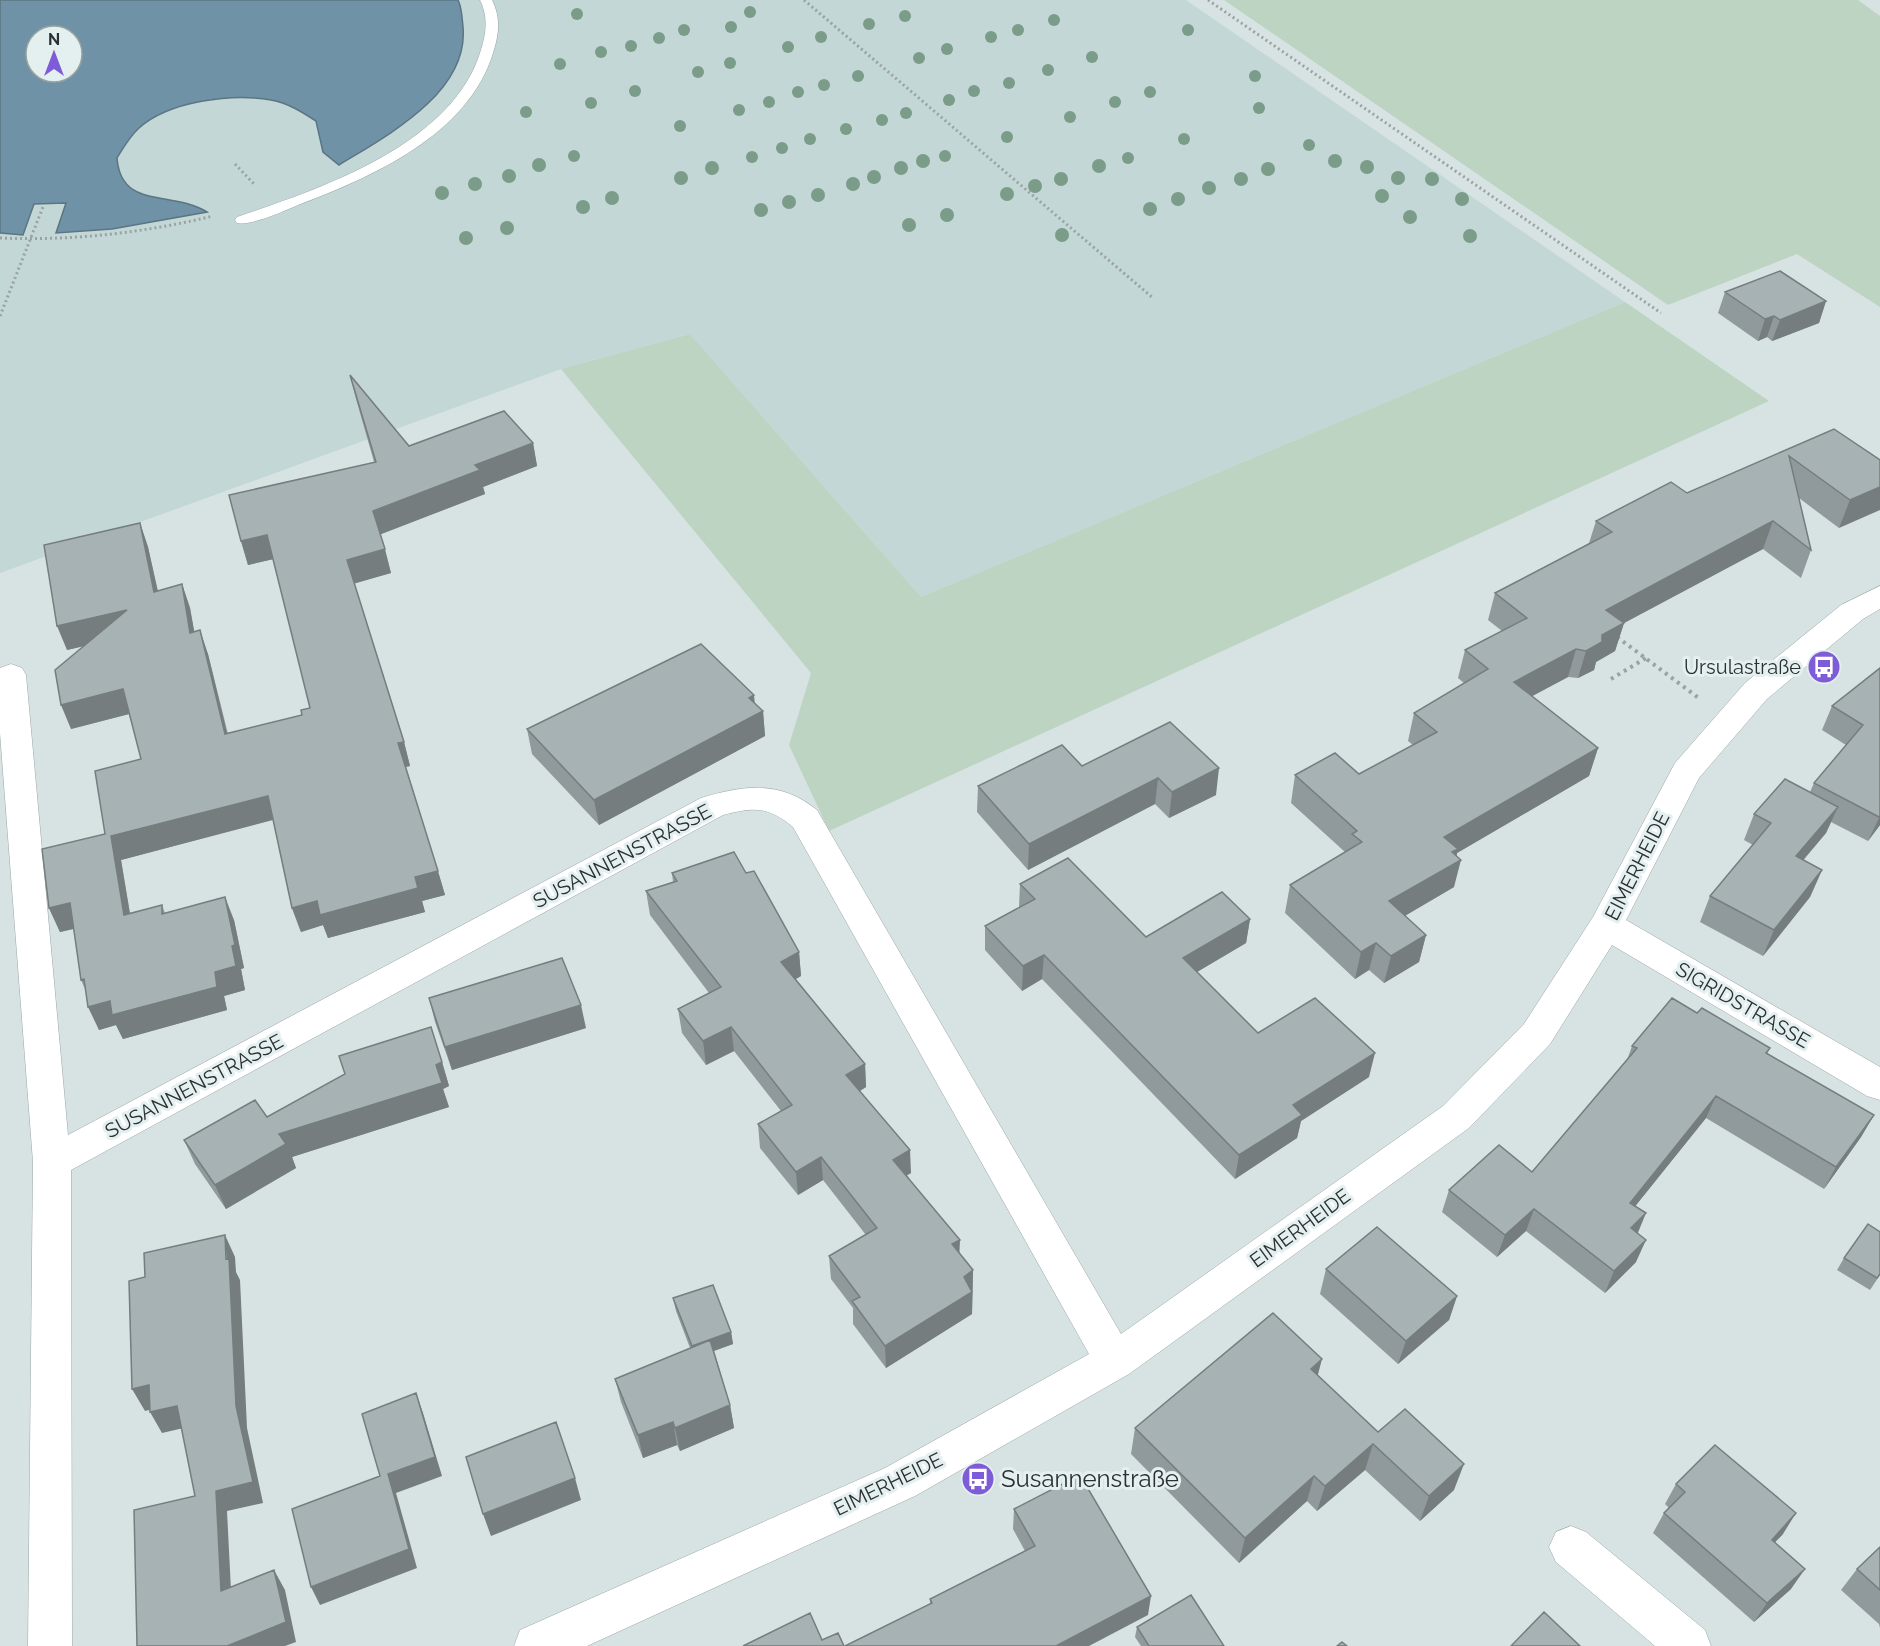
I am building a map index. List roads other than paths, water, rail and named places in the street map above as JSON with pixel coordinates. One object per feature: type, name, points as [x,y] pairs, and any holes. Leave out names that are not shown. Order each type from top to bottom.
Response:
[{"type":"street","name":"EIMERHEIDE","points":[[536,1646],[900,1482],[1114,1361],[1456,1117],[1537,1034],[1606,925],[1686,771],[1756,691],[1871,612]]},
{"type":"street","points":[[11,675],[52,1162],[50,1646]]},
{"type":"street","name":"SUSANNENSTRASSE","points":[[52,1162],[713,806],[739,799],[769,797],[792,807],[805,819],[1114,1361]]},
{"type":"street","name":"SIGRIDSTRASSE","points":[[1606,925],[1880,1085]]},
{"type":"street","points":[[1571,1547],[1689,1646]]},
{"type":"lane","points":[[242,220],[306,199],[339,184],[415,143],[449,113],[469,91],[489,55],[494,15],[486,0]]},
{"type":"water","points":[[0,0],[458,0],[463,27],[461,51],[453,72],[439,92],[400,126],[339,165],[323,152],[316,121],[300,111],[277,101],[255,98],[202,101],[167,111],[152,119],[139,128],[117,158],[121,174],[128,185],[138,192],[193,205],[207,212],[112,229],[56,233],[66,203],[34,204],[23,235],[0,233]]},
{"type":"place","name":"Ursulastraße","points":[[1824,667]]},
{"type":"place","name":"Susannenstraße","points":[[978,1479]]}]
